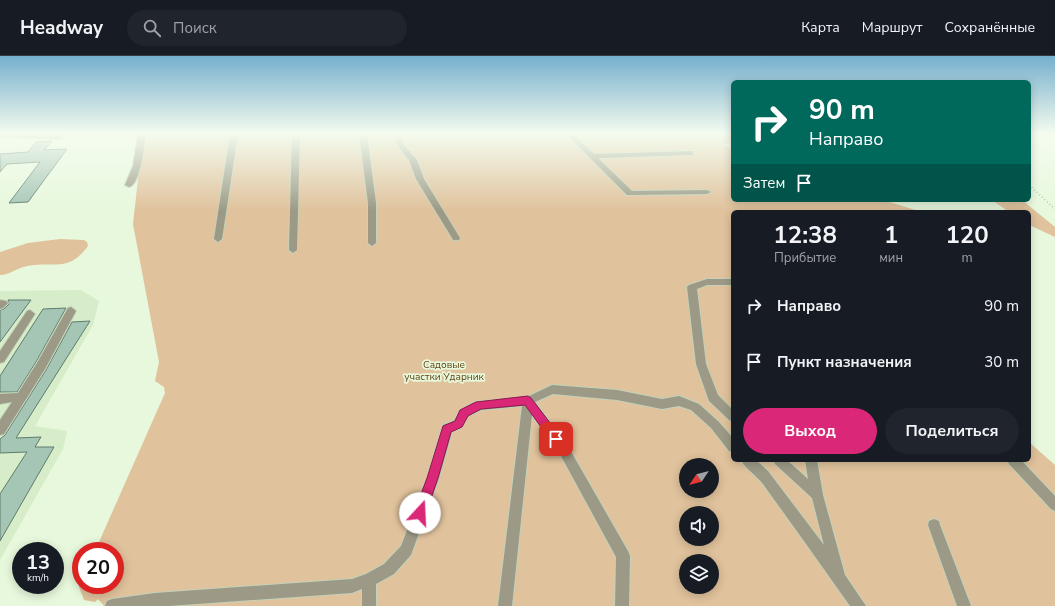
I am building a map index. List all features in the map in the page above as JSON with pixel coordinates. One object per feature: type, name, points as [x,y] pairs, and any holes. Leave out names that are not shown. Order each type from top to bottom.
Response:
[{"type":"lane","points":[[129,185],[138,160]]},
{"type":"lane","points":[[218,239],[230,160]]},
{"type":"lane","points":[[293,250],[295,160]]},
{"type":"lane","points":[[367,160],[372,203],[372,243]]},
{"type":"lane","points":[[413,160],[420,179],[456,238]]},
{"type":"lane","points":[[595,160],[630,193],[707,192]]},
{"type":"lane","points":[[731,282],[707,282],[692,287],[701,364],[713,398],[731,415]]},
{"type":"lane","points":[[0,430],[41,366],[71,311]]},
{"type":"lane","points":[[0,359],[30,314]]},
{"type":"lane","points":[[112,606],[155,600],[352,586],[369,580],[389,570],[406,550],[433,478],[447,429],[458,424],[464,413],[479,405],[528,401],[552,389],[617,394],[662,404],[679,401],[695,407],[714,425],[731,445]]},
{"type":"lane","points":[[0,399],[21,397]]},
{"type":"lane","points":[[505,606],[528,401]]},
{"type":"lane","points":[[528,401],[565,452],[623,556],[622,606]]},
{"type":"lane","points":[[749,462],[764,475],[859,606]]},
{"type":"lane","points":[[781,462],[817,495]]},
{"type":"lane","points":[[811,462],[817,495],[839,578]]},
{"type":"lane","points":[[1015,462],[1055,505]]},
{"type":"lane","points":[[934,525],[964,606]]},
{"type":"lane","points":[[369,580],[369,606]]},
{"type":"path","points":[[1031,187],[1055,209]]},
{"type":"shaded area","points":[[81,290],[99,301],[93,325],[35,426],[67,431],[63,449],[0,560],[0,291]]},
{"type":"green space","name":"Садовые участки Ударник","points":[[140,160],[731,160],[731,202],[890,202],[916,210],[731,210],[731,462],[1031,462],[1031,444],[1055,465],[1055,606],[104,606],[98,599],[95,602],[84,600],[82,594],[124,594],[124,542],[99,542],[165,393],[164,387],[155,381],[159,362],[133,224]]},
{"type":"green space","points":[[995,202],[1024,202],[1055,227],[1055,237],[1031,226],[1031,210],[1006,210]]},
{"type":"green space","points":[[60,239],[84,240],[87,242],[88,246],[74,260],[67,263],[27,266],[7,274],[0,275],[0,252],[28,243]]},
{"type":"building","points":[[0,160],[59,160],[28,202],[9,203],[40,162],[7,164],[0,172]]},
{"type":"building","points":[[8,300],[31,300],[0,342],[0,310],[4,309],[9,304]]},
{"type":"building","points":[[66,308],[36,362],[17,392],[0,392],[0,376],[43,309]]},
{"type":"building","points":[[90,321],[16,438],[41,437],[35,447],[54,447],[0,541],[0,494],[27,452],[0,453],[0,439],[5,435],[46,370],[72,322]]},
{"type":"route","points":[[420,513],[433,478],[447,429],[458,424],[464,413],[479,405],[506,404],[528,401],[556,439]]}]
